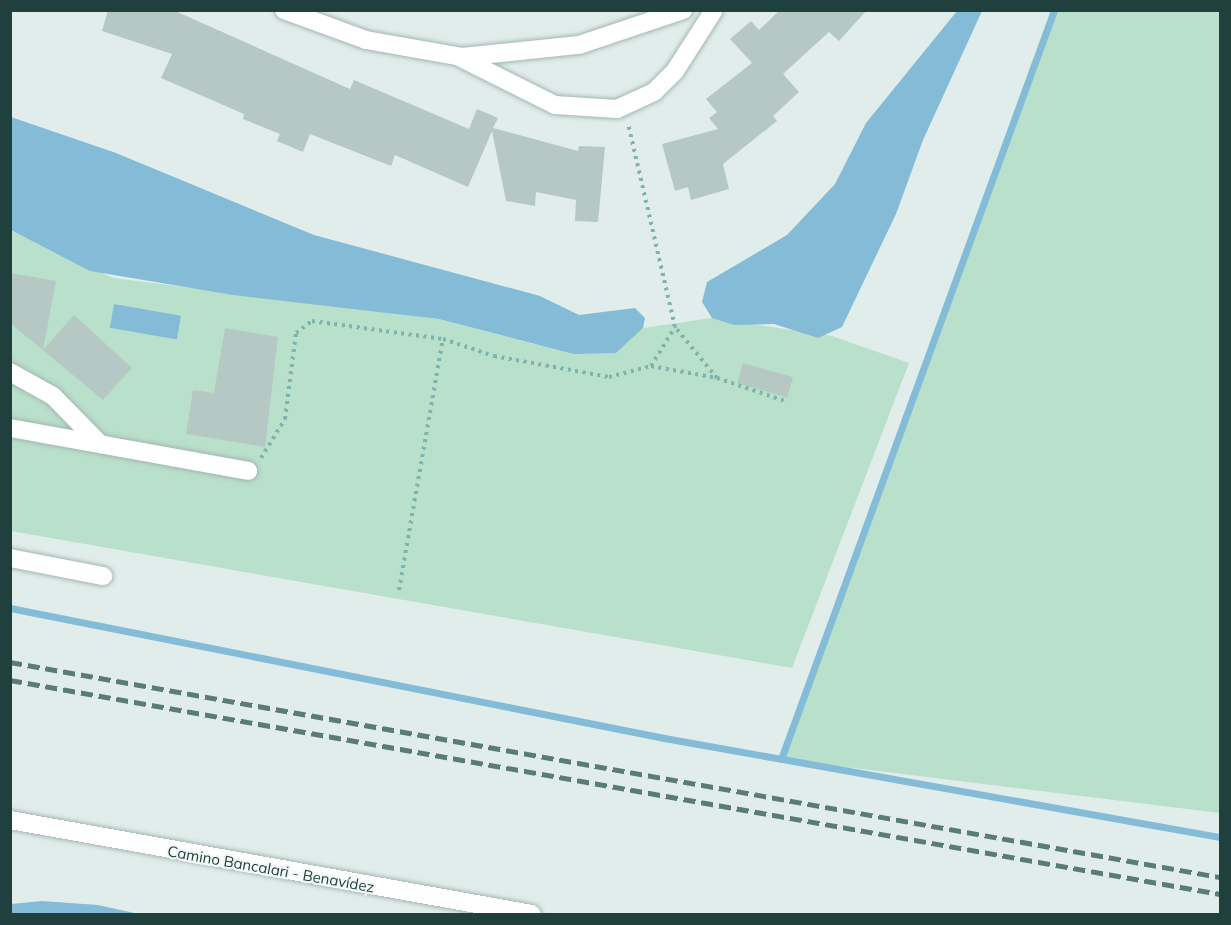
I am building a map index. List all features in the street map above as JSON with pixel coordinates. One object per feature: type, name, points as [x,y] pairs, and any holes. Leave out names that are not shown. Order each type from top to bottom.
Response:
[{"type":"street","points":[[284,10],[357,37],[457,56],[555,105],[597,111],[624,107],[654,92],[675,71],[714,10]]},
{"type":"street","points":[[457,56],[579,45],[683,10]]},
{"type":"street","points":[[10,372],[53,396],[99,444]]},
{"type":"street","points":[[10,428],[248,471]]},
{"type":"street","points":[[10,558],[103,576]]},
{"type":"street","name":"Camino Bancalari - Benavídez","points":[[10,820],[532,915]]},
{"type":"path","points":[[624,107],[675,327],[717,378]]},
{"type":"path","points":[[248,471],[276,441],[285,419],[297,333],[303,325],[312,321],[443,339],[494,356],[609,377],[651,366],[717,378],[788,402]]},
{"type":"path","points":[[651,366],[675,327]]},
{"type":"path","points":[[399,590],[443,339]]},
{"type":"green space","points":[[1055,11],[1220,11],[1220,813],[781,759]]},
{"type":"green space","points":[[10,230],[113,278],[439,319],[533,344],[616,353],[643,328],[712,318],[832,336],[909,363],[792,668],[11,531]]},
{"type":"water","points":[[957,11],[982,11],[923,140],[896,214],[842,327],[818,338],[774,324],[734,325],[712,318],[702,302],[707,282],[787,235],[835,184],[866,123]]},
{"type":"water","points":[[11,117],[116,153],[314,235],[540,296],[579,315],[635,308],[645,318],[643,328],[616,353],[574,354],[439,319],[233,295],[90,271],[11,230]]},
{"type":"water","points":[[114,304],[181,316],[177,339],[110,328]]},
{"type":"water","points":[[42,901],[98,905],[139,914],[11,914],[11,904]]},
{"type":"building","points":[[108,10],[173,10],[350,89],[354,80],[469,129],[477,109],[498,118],[493,128],[578,151],[579,146],[605,147],[598,222],[575,221],[576,200],[536,192],[535,206],[506,201],[492,131],[468,187],[395,155],[391,166],[310,134],[303,152],[277,141],[280,134],[243,119],[244,114],[161,78],[172,54],[102,31]]},
{"type":"building","points":[[780,10],[867,10],[839,41],[829,32],[783,74],[799,92],[773,116],[777,121],[723,164],[729,189],[691,200],[688,187],[675,191],[662,144],[718,129],[709,118],[717,112],[706,99],[752,63],[730,39],[751,21],[759,30]]},
{"type":"building","points":[[10,273],[56,281],[43,350],[74,315],[132,368],[103,400],[10,323]]},
{"type":"building","points":[[225,328],[278,337],[265,447],[186,434],[193,390],[214,393]]},
{"type":"building","points":[[743,363],[793,377],[787,398],[737,383]]},
{"type":"waterway","points":[[781,759],[1054,10]]},
{"type":"waterway","points":[[10,608],[664,738],[1220,837]]},
{"type":"railway","points":[[10,662],[1220,877]]},
{"type":"railway","points":[[10,680],[1220,894]]}]
